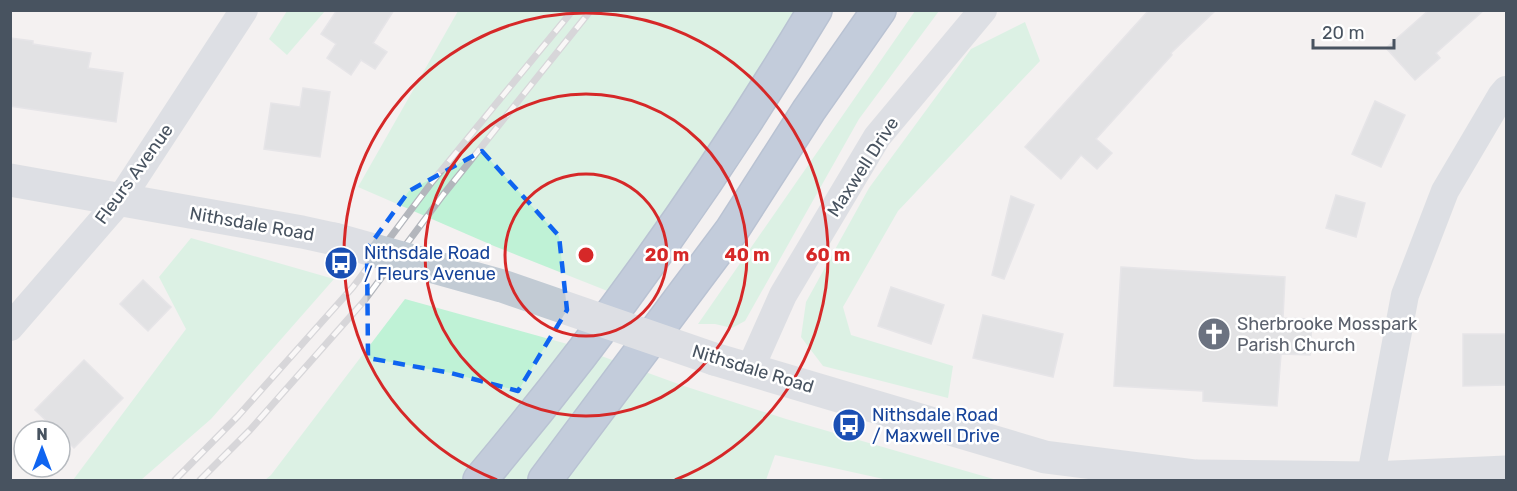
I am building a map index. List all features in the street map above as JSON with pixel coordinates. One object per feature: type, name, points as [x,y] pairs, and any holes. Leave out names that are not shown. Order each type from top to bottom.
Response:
[{"type":"highway","points":[[480,480],[557,386],[645,269],[732,142],[815,10]]},
{"type":"highway","points":[[545,480],[732,230],[809,110],[879,10]]},
{"type":"street","name":"Fleurs Avenue","points":[[10,327],[120,200],[244,10]]},
{"type":"street","name":"Maxwell Drive","points":[[750,369],[783,295],[877,138],[983,10]]},
{"type":"street","points":[[1371,479],[1405,295],[1445,191],[1506,90]]},
{"type":"street","name":"Nithsdale Road","points":[[10,180],[302,232],[334,240],[502,286],[714,359],[1045,457],[1196,476],[1371,479],[1506,472]]},
{"type":"highlighted area","points":[[482,151],[559,236],[567,310],[518,391],[451,373],[368,358],[367,249],[409,191]]},
{"type":"green space","points":[[287,11],[325,11],[287,55],[269,39]]},
{"type":"green space","points":[[458,11],[804,11],[610,292],[494,246],[358,187]]},
{"type":"green space","points":[[915,11],[939,11],[859,119],[745,321],[732,328],[715,324],[698,324]]},
{"type":"green space","points":[[1025,22],[1040,61],[898,211],[843,307],[851,335],[953,366],[948,398],[823,366],[801,337],[806,302],[869,188],[971,49]]},
{"type":"green space","points":[[191,238],[334,279],[211,419],[141,480],[73,480],[186,329],[159,277]]},
{"type":"green space","points":[[405,299],[571,345],[684,386],[786,419],[997,480],[888,480],[775,455],[766,480],[265,480]]},
{"type":"building","points":[[337,10],[394,10],[373,43],[387,52],[375,69],[361,60],[351,75],[327,58],[336,44],[321,34]]},
{"type":"building","points":[[1149,10],[1216,10],[1171,53],[1172,55],[1096,139],[1112,153],[1097,169],[1081,155],[1061,179],[1025,147]]},
{"type":"building","points":[[1429,10],[1484,10],[1436,53],[1440,58],[1415,80],[1386,48]]},
{"type":"building","points":[[10,38],[91,53],[88,68],[123,73],[116,122],[10,106]]},
{"type":"building","points":[[303,88],[330,92],[320,157],[264,149],[271,103],[300,107]]},
{"type":"building","points":[[1375,101],[1405,115],[1381,167],[1352,154]]},
{"type":"building","points":[[1336,195],[1365,203],[1356,237],[1326,228]]},
{"type":"building","points":[[1011,196],[1034,205],[1004,279],[992,275]]},
{"type":"building","name":"Sherbrooke Mosspark Parish Church","points":[[1121,267],[1285,277],[1283,318],[1312,319],[1310,355],[1281,354],[1277,406],[1203,401],[1203,391],[1114,386]]},
{"type":"building","points":[[143,280],[171,307],[148,331],[120,304]]},
{"type":"building","points":[[891,287],[944,305],[931,344],[878,326]]},
{"type":"building","points":[[983,315],[1063,334],[1053,377],[973,358]]},
{"type":"building","points":[[1463,334],[1506,334],[1506,385],[1463,386]]},
{"type":"building","points":[[84,360],[123,398],[74,448],[72,446],[72,419],[44,419],[35,410]]},
{"type":"railway","points":[[175,480],[238,416],[353,287],[432,182],[573,10]]},
{"type":"railway","points":[[200,480],[250,430],[364,301],[443,195],[591,10]]},
{"type":"place","name":"Nithsdale Road / Fleurs Avenue","points":[[341,263]]},
{"type":"place","name":"Sherbrooke Mosspark Parish Church","points":[[1214,334]]},
{"type":"place","name":"Nithsdale Road / Maxwell Drive","points":[[849,425]]}]
